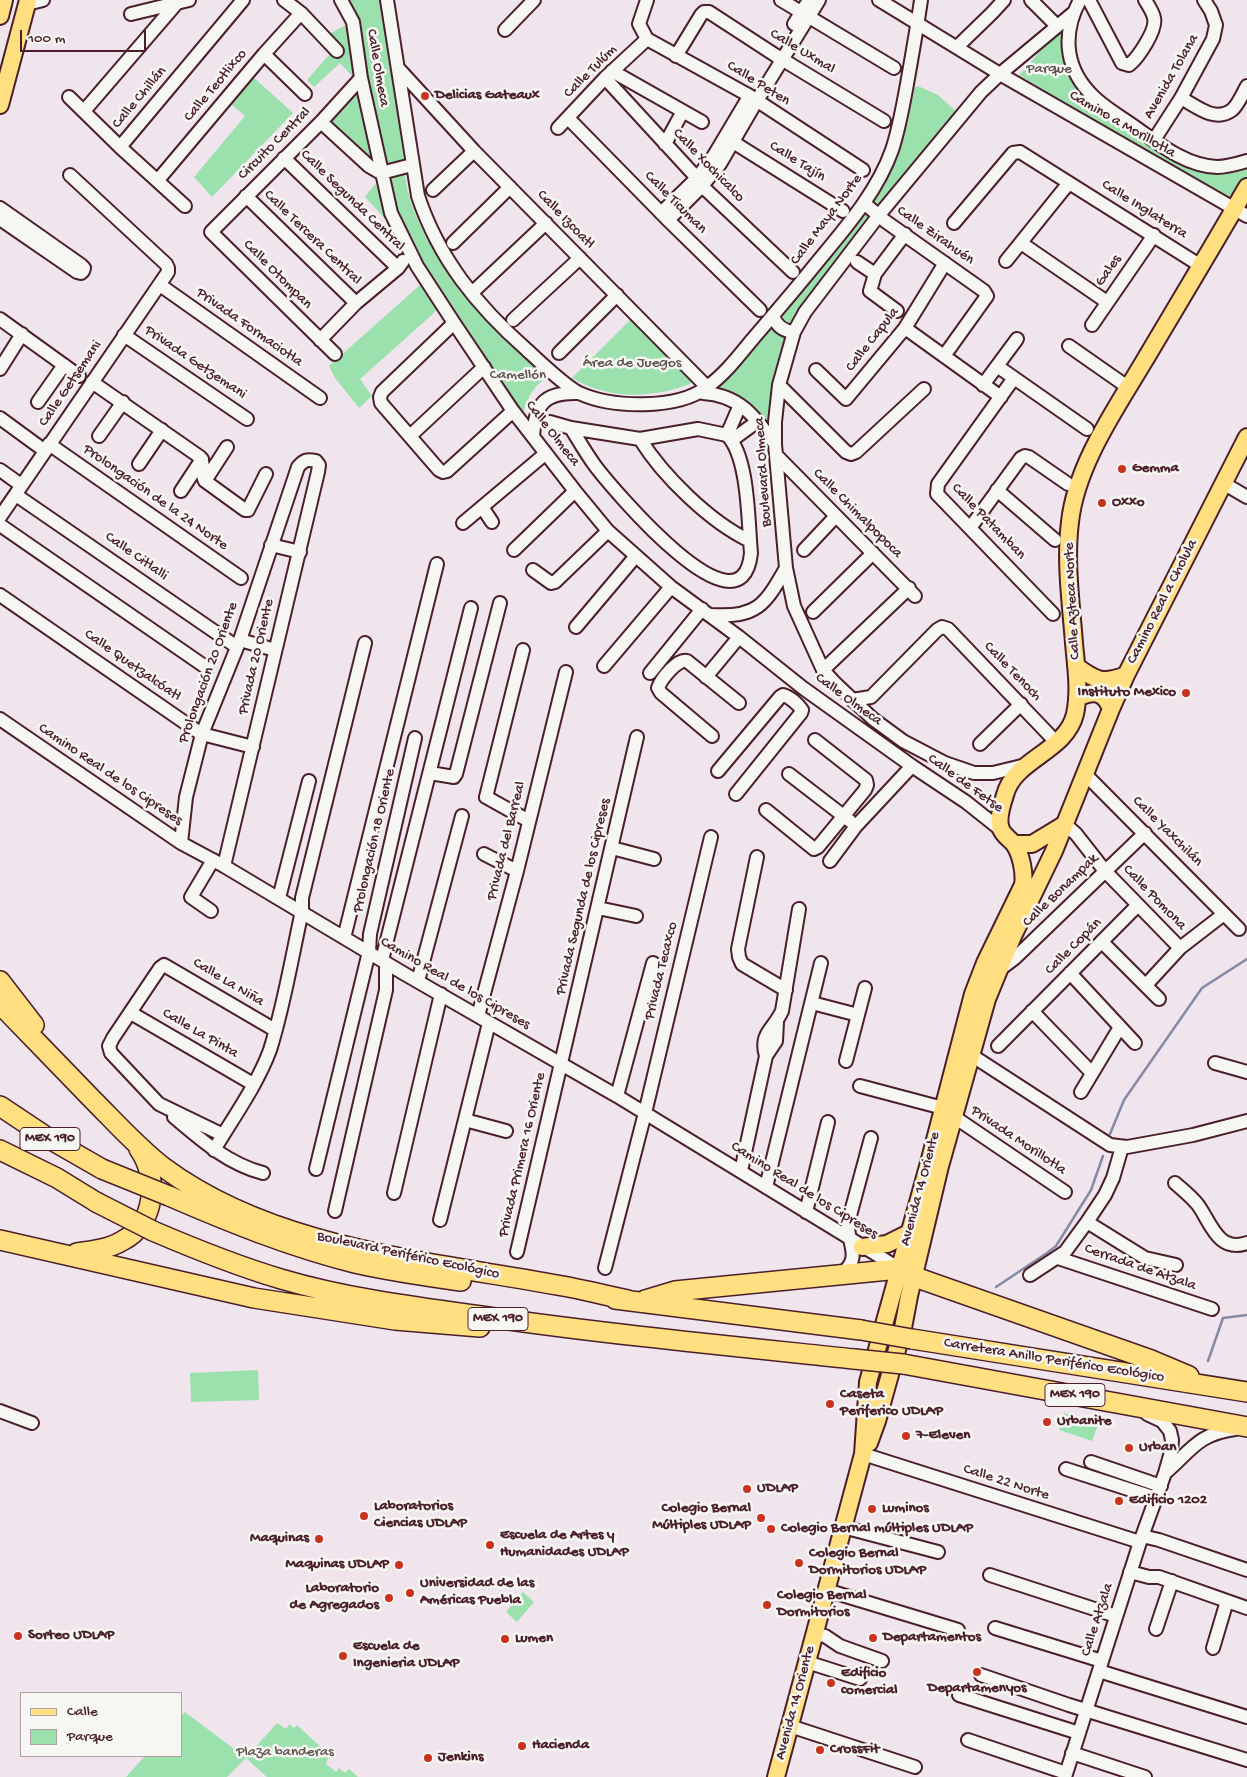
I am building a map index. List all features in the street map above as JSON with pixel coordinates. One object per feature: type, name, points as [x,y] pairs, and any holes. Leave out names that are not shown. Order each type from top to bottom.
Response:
[{"type":"highway","points":[[0,981],[44,1038],[56,1062]]},
{"type":"highway","name":"Boulevard Periférico Ecológico","points":[[0,1004],[132,1140],[163,1167],[203,1192],[239,1210],[279,1226],[324,1240],[390,1255],[574,1288],[634,1301]]},
{"type":"highway","name":"Boulevard Periférico Ecológico","points":[[0,1106],[48,1138],[102,1169],[223,1219],[272,1237],[355,1262],[440,1278],[862,1330]]},
{"type":"highway","points":[[66,1254],[93,1251],[116,1244],[131,1236],[142,1222],[149,1207],[152,1183],[146,1160],[132,1140]]},
{"type":"highway","name":"MEX 190","points":[[0,1150],[57,1178],[96,1202],[153,1231],[242,1267],[315,1287],[388,1302],[552,1326]]},
{"type":"highway","points":[[5,1241],[254,1298],[361,1315],[467,1327],[511,1328],[552,1326]]},
{"type":"highway","points":[[634,1301],[675,1291],[841,1274],[907,1273],[1151,1360],[1215,1387]]},
{"type":"highway","name":"Carretera Anillo Periférico Ecológico","points":[[552,1326],[903,1364],[1246,1427]]},
{"type":"highway","name":"Carretera Anillo Periférico Ecológico","points":[[862,1330],[1247,1392]]},
{"type":"main road","points":[[0,16],[4,0]]},
{"type":"main road","points":[[0,105],[33,1]]},
{"type":"main road","name":"Calle Azteca Norte","points":[[1000,829],[1000,820],[1007,789],[1028,764],[1064,736],[1072,723],[1077,698],[1068,551],[1074,496],[1102,435],[1129,388],[1201,266],[1241,212],[1247,187]]},
{"type":"main road","name":"Camino Real a Cholula","points":[[1007,933],[1054,851],[1126,675],[1247,436]]},
{"type":"main road","points":[[1076,666],[1093,678],[1102,681],[1126,675]]},
{"type":"main road","points":[[1077,698],[1088,693],[1098,694],[1107,699],[1111,709]]},
{"type":"main road","points":[[1014,844],[1032,844],[1065,824]]},
{"type":"main road","points":[[1000,829],[1014,844],[1024,876],[1007,933]]},
{"type":"main road","name":"Avenida 14 Oriente","points":[[965,1050],[998,970],[1007,933]]},
{"type":"main road","name":"Avenida 14 Oriente","points":[[776,1777],[863,1454],[868,1382],[907,1273],[965,1050],[973,994],[1007,933]]},
{"type":"main road","name":"Avenida 14 Oriente","points":[[907,1273],[909,1233],[935,1165]]},
{"type":"main road","points":[[856,1243],[887,1244],[909,1233]]},
{"type":"street","name":"Calle Chillán","points":[[120,147],[243,0]]},
{"type":"street","points":[[284,0],[301,13],[337,51]]},
{"type":"street","name":"Calle Olmeca","points":[[341,0],[353,22],[361,78],[391,213],[417,266],[513,411],[545,454],[608,531],[671,587],[707,612],[803,688],[912,766]]},
{"type":"street","name":"Calle Olmeca","points":[[387,0],[418,196],[426,221],[452,269],[471,294],[504,329],[546,367],[578,392],[599,399],[635,404],[669,401],[705,391]]},
{"type":"street","points":[[506,30],[534,0]]},
{"type":"street","points":[[647,0],[640,24],[647,39]]},
{"type":"street","points":[[781,0],[894,68]]},
{"type":"street","points":[[805,15],[809,0]]},
{"type":"street","points":[[700,182],[713,157],[753,99],[805,15],[819,0]]},
{"type":"street","name":"Camino a Morillotla","points":[[879,0],[1000,74],[1241,212]]},
{"type":"street","name":"Calle Maya Norte","points":[[705,391],[740,355],[774,315],[864,203],[892,152],[900,123],[921,0]]},
{"type":"street","points":[[956,47],[992,14],[1004,0]]},
{"type":"street","points":[[1031,0],[1057,26]]},
{"type":"street","points":[[1080,0],[1072,14],[1068,34],[1070,54],[1076,74],[1089,93],[1179,156],[1200,165],[1223,167],[1247,162]]},
{"type":"street","points":[[1089,0],[1122,63],[1129,65],[1136,60],[1154,26],[1155,18],[1145,0]]},
{"type":"street","name":"Avenida Tolana","points":[[1154,140],[1181,98],[1213,39],[1216,24],[1204,0]]},
{"type":"street","points":[[84,111],[183,2]]},
{"type":"street","points":[[131,14],[183,2]]},
{"type":"street","name":"Calle Uxmal","points":[[676,56],[704,12],[708,12],[884,121]]},
{"type":"street","name":"Calle Teotlixco","points":[[158,180],[301,13]]},
{"type":"street","name":"Boulevard Olmeca","points":[[1028,764],[993,774],[974,773],[945,763],[903,741],[852,700],[824,670],[794,606],[786,568],[774,422],[780,385],[794,332],[813,299],[879,215],[981,92],[1072,14]]},
{"type":"street","name":"Calle Peten","points":[[647,39],[753,99],[864,170]]},
{"type":"street","name":"Calle Tulúm","points":[[558,128],[608,75],[647,39]]},
{"type":"street","points":[[264,54],[305,94]]},
{"type":"street","name":"Calle Izcoatl","points":[[397,67],[474,151],[617,295],[705,391]]},
{"type":"street","points":[[608,75],[702,122]]},
{"type":"street","name":"Calle Xochicalco","points":[[608,75],[665,144],[700,182],[793,272]]},
{"type":"street","name":"Circuito Central","points":[[211,232],[321,122],[361,78]]},
{"type":"street","points":[[1181,98],[1209,114],[1219,116],[1233,110],[1247,86]]},
{"type":"street","points":[[69,97],[120,147],[185,206]]},
{"type":"street","points":[[665,217],[720,164],[733,142],[753,99]]},
{"type":"street","points":[[665,144],[683,111]]},
{"type":"street","name":"Calle Ticuman","points":[[568,118],[760,310]]},
{"type":"street","points":[[321,122],[369,166],[381,173],[412,165]]},
{"type":"street","name":"Calle Tajín","points":[[733,142],[843,210]]},
{"type":"street","points":[[433,190],[474,151]]},
{"type":"street","name":"Calle Inglaterra","points":[[954,223],[1013,153],[1020,152],[1201,266]]},
{"type":"street","name":"Calle Segunda Central","points":[[284,158],[398,268]]},
{"type":"street","name":"Calle Getsemani","points":[[0,517],[168,272],[166,264],[70,175]]},
{"type":"street","points":[[1006,262],[1069,184]]},
{"type":"street","points":[[453,243],[510,187]]},
{"type":"street","name":"Calle Tercera Central","points":[[246,196],[356,303]]},
{"type":"street","name":"Calle Zirahuén","points":[[864,203],[984,291],[987,296],[944,356]]},
{"type":"street","points":[[0,208],[81,265],[84,271],[81,273],[77,272],[0,219]]},
{"type":"street","points":[[476,289],[546,223]]},
{"type":"street","name":"Calle Otompan","points":[[211,232],[335,354]]},
{"type":"street","points":[[896,311],[870,291],[875,274],[905,234]]},
{"type":"street","name":"Gales","points":[[1092,325],[1154,235]]},
{"type":"street","points":[[1021,243],[1107,302]]},
{"type":"street","points":[[320,340],[356,303],[398,268],[411,252]]},
{"type":"street","points":[[513,320],[580,258]]},
{"type":"street","points":[[858,262],[875,274]]},
{"type":"street","name":"Calle Capula","points":[[816,370],[846,399],[904,328],[946,263]]},
{"type":"street","points":[[800,284],[813,299]]},
{"type":"street","name":"Privada Formaciotla","points":[[160,285],[320,398]]},
{"type":"street","points":[[559,353],[617,295]]},
{"type":"street","points":[[774,315],[778,326],[783,330],[794,332]]},
{"type":"street","points":[[0,318],[79,376]]},
{"type":"street","points":[[454,323],[382,392],[380,397],[382,403],[439,470],[443,472],[447,471],[513,411]]},
{"type":"street","points":[[904,328],[1001,397],[1014,378]]},
{"type":"street","points":[[0,369],[22,334]]},
{"type":"street","name":"Privada Getzemani","points":[[124,335],[247,418]]},
{"type":"street","points":[[983,385],[1017,339]]},
{"type":"street","points":[[1069,346],[1129,388]]},
{"type":"street","points":[[38,402],[64,365]]},
{"type":"street","points":[[998,366],[1087,429]]},
{"type":"street","points":[[410,436],[484,367]]},
{"type":"street","points":[[92,382],[123,402],[202,460],[203,478],[205,481],[245,510],[248,510],[266,474]]},
{"type":"street","points":[[780,385],[846,452],[851,454],[856,452],[924,389]]},
{"type":"street","points":[[571,428],[595,466],[642,520],[674,550],[706,574],[721,580],[734,581],[742,576],[750,564],[750,541],[744,481],[740,460],[729,438],[740,404],[705,391]]},
{"type":"street","points":[[533,437],[536,414],[544,401],[557,394],[578,392]]},
{"type":"street","name":"Calle Patamban","points":[[1001,397],[938,484],[936,494],[1053,614]]},
{"type":"street","points":[[99,436],[123,402]]},
{"type":"street","name":"Calle Chimalpopoca","points":[[740,404],[758,420],[775,449],[836,516],[912,592],[824,670]]},
{"type":"street","name":"Prolongación de la 24 Norte","points":[[0,418],[241,578]]},
{"type":"street","points":[[550,422],[571,428],[640,439],[698,429],[729,438],[758,420]]},
{"type":"street","points":[[139,464],[162,430]]},
{"type":"street","points":[[640,439],[673,482],[734,534],[750,541]]},
{"type":"street","points":[[205,481],[227,447]]},
{"type":"street","points":[[463,523],[545,454]]},
{"type":"street","points":[[970,528],[1021,458],[1025,456],[1068,484]]},
{"type":"street","points":[[180,490],[202,460]]},
{"type":"street","name":"Prolongación 20 Oriente","points":[[181,843],[186,797],[202,734],[238,643],[298,467],[302,462],[312,460]]},
{"type":"street","name":"Privada 20 Oriente","points":[[211,911],[191,897],[219,863],[253,747],[318,472],[319,465],[316,461],[312,460]]},
{"type":"street","name":"Calle Citlalli","points":[[0,470],[19,490],[238,643],[275,650]]},
{"type":"street","points":[[1223,483],[1247,497]]},
{"type":"street","points":[[997,490],[1054,540]]},
{"type":"street","points":[[514,550],[575,491]]},
{"type":"street","points":[[482,507],[492,522]]},
{"type":"street","points":[[804,550],[836,516]]},
{"type":"street","points":[[0,525],[207,668]]},
{"type":"street","points":[[533,570],[551,583],[555,582],[608,531]]},
{"type":"street","points":[[271,545],[300,552]]},
{"type":"street","points":[[813,612],[873,553]]},
{"type":"street","points":[[576,627],[636,557]]},
{"type":"street","points":[[344,938],[437,564]]},
{"type":"street","points":[[650,673],[707,612],[741,615],[759,607],[768,598],[786,568]]},
{"type":"street","points":[[604,666],[671,587]]},
{"type":"street","name":"Calle Quetzalcóatl","points":[[0,594],[202,734],[253,747]]},
{"type":"street","points":[[430,773],[454,777],[456,774],[500,603]]},
{"type":"street","points":[[335,1211],[386,990],[384,962],[471,608]]},
{"type":"street","name":"Calle Tenoch","points":[[852,700],[871,697],[942,627],[948,629],[1057,743]]},
{"type":"street","points":[[706,677],[739,637]]},
{"type":"street","points":[[214,1150],[253,1084],[269,1052],[302,911],[302,898],[364,643]]},
{"type":"street","points":[[524,650],[486,797],[530,821]]},
{"type":"street","points":[[712,736],[661,692],[658,688],[660,682],[679,662],[688,660],[740,704]]},
{"type":"street","name":"Privada del Barreal","points":[[440,1220],[465,1120],[484,1020],[517,871],[566,672]]},
{"type":"street","points":[[793,701],[803,688]]},
{"type":"street","points":[[718,771],[780,697],[783,695],[787,696],[800,706],[801,713],[736,794]]},
{"type":"street","points":[[980,744],[1021,704]]},
{"type":"street","name":"Camino Real de los Cipreses","points":[[0,719],[181,843],[302,911],[384,962],[618,1096],[907,1273]]},
{"type":"street","name":"Privada Segunda de los Cipreses","points":[[561,1065],[637,737]]},
{"type":"street","name":"Prolongación 18 Oriente","points":[[316,1169],[369,952],[370,934],[414,738]]},
{"type":"street","points":[[766,810],[814,849],[818,847],[865,790],[866,780],[815,740]]},
{"type":"street","points":[[830,861],[856,826],[912,766]]},
{"type":"street","name":"Calle de Fetse","points":[[912,766],[966,802],[1000,829]]},
{"type":"street","points":[[789,774],[856,826]]},
{"type":"street","name":"Calle Yaxchilán","points":[[1085,774],[1239,929]]},
{"type":"street","points":[[279,898],[310,781]]},
{"type":"street","points":[[418,981],[462,816]]},
{"type":"street","name":"Calle Pomona","points":[[1065,824],[1105,871],[1180,948]]},
{"type":"street","name":"Calle Bonampak","points":[[998,970],[1015,958],[1145,833]]},
{"type":"street","points":[[1054,851],[1077,836]]},
{"type":"street","name":"Privada Tecaxco","points":[[605,1268],[645,1113],[711,837]]},
{"type":"street","points":[[612,848],[654,859]]},
{"type":"street","points":[[484,854],[517,871]]},
{"type":"street","points":[[757,857],[738,949],[739,957],[742,964],[786,990]]},
{"type":"street","name":"Calle Copán","points":[[998,1046],[1138,905]]},
{"type":"street","points":[[598,908],[636,916]]},
{"type":"street","points":[[740,1171],[766,1056],[764,1039],[777,1022],[782,1011],[799,908]]},
{"type":"street","points":[[1146,985],[1180,948],[1224,914]]},
{"type":"street","points":[[1102,942],[1160,998]]},
{"type":"street","points":[[618,1096],[652,963]]},
{"type":"street","points":[[766,1186],[821,963]]},
{"type":"street","name":"Calle La Niña","points":[[131,1012],[160,968],[164,965],[275,1030]]},
{"type":"street","points":[[386,990],[403,973]]},
{"type":"street","points":[[1070,973],[1135,1043]]},
{"type":"street","points":[[846,1061],[865,988]]},
{"type":"street","points":[[394,1193],[441,994]]},
{"type":"street","points":[[812,1003],[858,1015]]},
{"type":"street","points":[[1032,1010],[1092,1073]]},
{"type":"street","points":[[131,1012],[109,1046],[111,1053],[159,1104],[214,1150],[249,1170],[264,1173]]},
{"type":"street","name":"Calle La Pinta","points":[[131,1012],[253,1084]]},
{"type":"street","points":[[1081,1092],[1120,1027]]},
{"type":"street","points":[[965,1050],[1110,1145],[1122,1147],[1193,1135],[1247,1121]]},
{"type":"street","points":[[1215,1063],[1247,1072]]},
{"type":"street","name":"Privada Primera 16 Oriente","points":[[517,1252],[561,1065]]},
{"type":"street","name":"Privada Morillotla","points":[[860,1086],[948,1112],[1065,1192]]},
{"type":"street","points":[[159,1104],[223,1135]]},
{"type":"street","points":[[465,1120],[506,1131]]},
{"type":"street","points":[[806,1212],[828,1122]]},
{"type":"street","points":[[841,1274],[849,1267],[852,1261],[856,1243],[848,1223],[871,1138]]},
{"type":"street","points":[[1030,1275],[1065,1252],[1087,1222],[1105,1195],[1113,1178],[1122,1147]]},
{"type":"street","points":[[1175,1183],[1198,1205],[1219,1238],[1237,1245],[1247,1243]]},
{"type":"street","name":"Cerrada de Atzala","points":[[1087,1222],[1145,1258],[1176,1265]]},
{"type":"street","name":"Cerrada de Atzala","points":[[1058,1258],[1212,1310]]},
{"type":"street","name":"Calle Atzala","points":[[1065,1775],[1141,1539],[1161,1486],[1172,1440],[1170,1431],[1162,1421],[1129,1405]]},
{"type":"street","points":[[0,1411],[32,1423]]},
{"type":"street","name":"Calle Atzala","points":[[1165,1473],[1185,1453],[1204,1438],[1221,1431],[1246,1427]]},
{"type":"street","name":"Calle 22 Norte","points":[[863,1454],[1141,1539],[1159,1540],[1247,1570]]},
{"type":"street","points":[[1092,1462],[1161,1486]]},
{"type":"street","points":[[1066,1469],[1156,1498]]},
{"type":"street","points":[[843,1527],[938,1552]]},
{"type":"street","points":[[1132,1568],[1149,1577],[1159,1577],[1172,1581],[1247,1608]]},
{"type":"street","points":[[990,1575],[1116,1616]]},
{"type":"street","points":[[1156,1628],[1172,1581]]},
{"type":"street","points":[[826,1590],[958,1630]]},
{"type":"street","points":[[1213,1648],[1227,1601]]},
{"type":"street","points":[[995,1628],[1247,1716]]},
{"type":"street","points":[[814,1634],[825,1636],[840,1646],[882,1661]]},
{"type":"street","points":[[807,1662],[860,1679]]},
{"type":"street","points":[[982,1675],[1086,1710],[1247,1760]]},
{"type":"street","points":[[959,1695],[1079,1733]]},
{"type":"street","points":[[790,1726],[915,1767]]},
{"type":"street","points":[[968,1740],[1065,1775]]},
{"type":"street","points":[[1072,1753],[1146,1777]]},
{"type":"green space","points":[[348,0],[381,0],[404,159],[404,164],[387,169],[373,120],[362,39],[354,11]]},
{"type":"green space","points":[[348,24],[355,75],[353,77],[340,63],[314,87],[307,80],[333,50],[323,37]]},
{"type":"green space","name":"Parque","points":[[1061,28],[1064,29],[1064,51],[1069,76],[1087,100],[1113,119],[1201,168],[1247,163],[1247,177],[1232,202],[1019,75]]},
{"type":"green space","points":[[252,76],[293,113],[212,197],[194,177],[245,116],[230,103]]},
{"type":"green space","points":[[918,86],[938,95],[957,112],[876,208],[870,205],[894,161],[907,123],[914,88]]},
{"type":"green space","points":[[356,90],[358,91],[372,160],[329,119]]},
{"type":"green space","name":"Camellón","points":[[402,170],[418,219],[427,239],[443,264],[485,315],[549,376],[537,385],[530,395],[522,415],[433,286],[391,208],[384,175]]},
{"type":"green space","points":[[375,184],[380,191],[390,224],[365,197]]},
{"type":"green space","points":[[865,207],[872,211],[836,259],[792,328],[787,328],[779,316]]},
{"type":"green space","points":[[420,285],[437,308],[435,312],[360,379],[372,396],[359,408],[335,378],[329,366]]},
{"type":"green space","name":"Área de Juegos","points":[[632,318],[694,382],[664,392],[632,395],[601,390],[572,378]]},
{"type":"green space","points":[[772,324],[788,335],[770,431],[758,414],[747,403],[713,389]]},
{"type":"green space","points":[[258,1370],[259,1400],[191,1402],[190,1373]]},
{"type":"green space","points":[[1064,1413],[1098,1425],[1092,1441],[1059,1430]]},
{"type":"green space","points":[[523,1592],[534,1602],[517,1622],[506,1612]]},
{"type":"green space","points":[[185,1712],[246,1758],[227,1777],[126,1777],[144,1757],[182,1757],[182,1715]]},
{"type":"green space","name":"Plaza banderas","points":[[277,1723],[286,1729],[289,1724],[294,1728],[297,1725],[325,1751],[329,1757],[326,1764],[336,1772],[339,1768],[345,1773],[349,1769],[358,1777],[267,1777],[246,1758]]},
{"type":"waterway","points":[[1110,1134],[1124,1100],[1202,988],[1247,959]]},
{"type":"waterway","points":[[996,1287],[1056,1246],[1091,1190],[1103,1156]]},
{"type":"waterway","points":[[1208,1361],[1223,1318],[1247,1315]]},
{"type":"place","name":"Delicias Gateaux","points":[[425,96]]},
{"type":"place","name":"Gemma","points":[[1122,469]]},
{"type":"place","name":"Oxxo","points":[[1102,503]]},
{"type":"place","name":"Instituto Mexico","points":[[1186,693]]},
{"type":"place","name":"Caseta Periferico UDLAP","points":[[830,1404]]},
{"type":"place","name":"Urbanite","points":[[1047,1422]]},
{"type":"place","name":"7-Eleven","points":[[906,1436]]},
{"type":"place","name":"Urban","points":[[1129,1448]]},
{"type":"place","name":"UDLAP","points":[[747,1489]]},
{"type":"place","name":"Edificio 1202","points":[[1119,1501]]},
{"type":"place","name":"Luminos","points":[[872,1509]]},
{"type":"place","name":"Laboratorios Ciencias UDLAP","points":[[364,1516]]},
{"type":"place","name":"Colegio Bernal Múltiples UDLAP","points":[[761,1518]]},
{"type":"place","name":"Colegio Bernal múltiples UDLAP","points":[[771,1529]]},
{"type":"place","name":"Maquinas","points":[[319,1539]]},
{"type":"place","name":"Escuela de Artes y Humanidades UDLAP","points":[[490,1545]]},
{"type":"place","name":"Colegio Bernal Dormitorios UDLAP","points":[[799,1563]]},
{"type":"place","name":"Maquinas UDLAP","points":[[399,1565]]},
{"type":"place","name":"Universidad de las Américas Puebla","points":[[410,1593]]},
{"type":"place","name":"Laboratorio de Agregados","points":[[389,1598]]},
{"type":"place","name":"Colegio Bernal Dormitorios","points":[[767,1605]]},
{"type":"place","name":"Sorteo UDLAP","points":[[18,1636]]},
{"type":"place","name":"Departamentos","points":[[873,1638]]},
{"type":"place","name":"Lumen","points":[[505,1639]]},
{"type":"place","name":"Escuela de Ingenieria UDLAP","points":[[343,1656]]},
{"type":"place","name":"Departamenyos","points":[[977,1672]]},
{"type":"place","name":"Edificio comercial","points":[[831,1683]]},
{"type":"place","name":"Hacienda","points":[[522,1746]]},
{"type":"place","name":"CrossFit","points":[[820,1750]]},
{"type":"place","name":"Jenkins","points":[[428,1758]]}]
